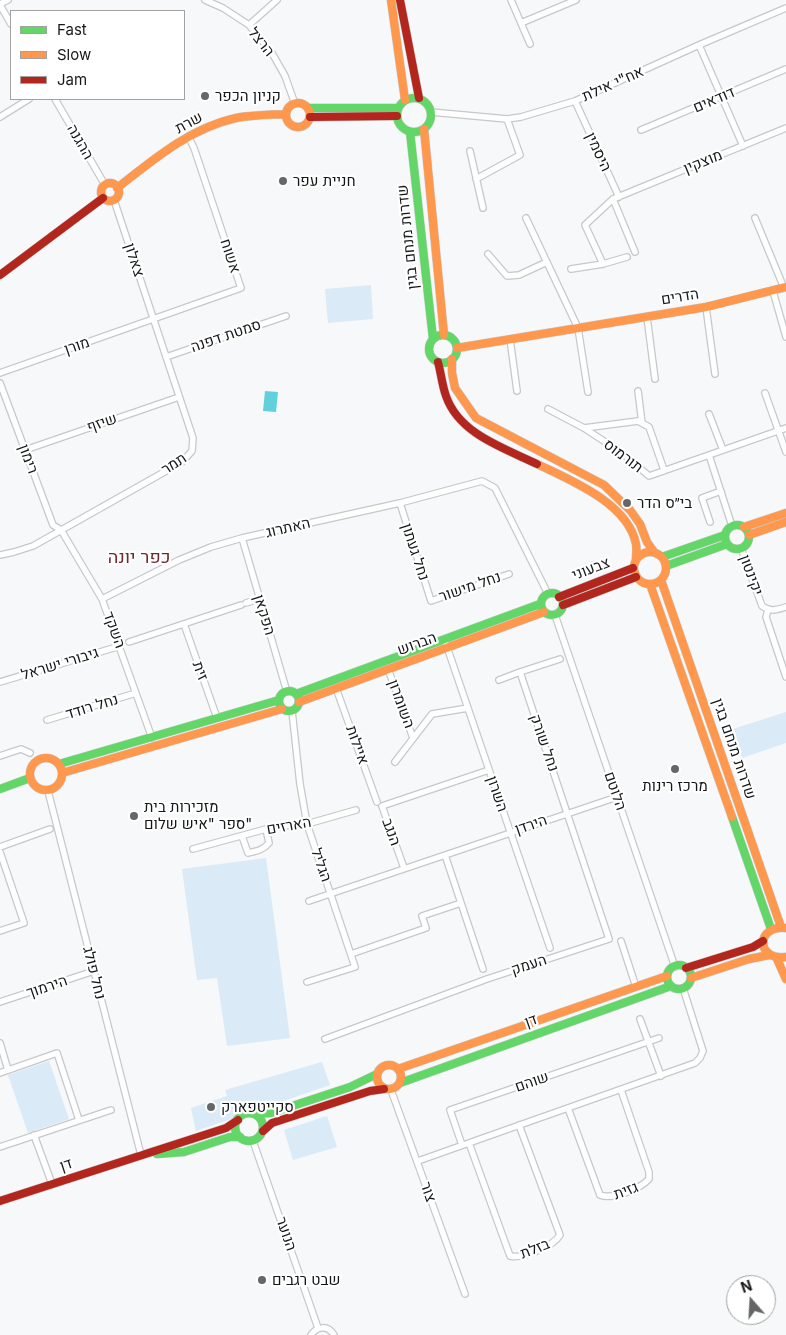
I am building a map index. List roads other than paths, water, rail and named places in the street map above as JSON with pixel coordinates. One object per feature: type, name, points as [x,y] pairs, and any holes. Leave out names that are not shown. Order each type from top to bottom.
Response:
[{"type":"street","points":[[8,0],[0,4],[10,22]]},
{"type":"street","name":"הרצל","points":[[205,0],[223,8],[249,25],[272,53],[285,76],[295,104]]},
{"type":"street","points":[[249,25],[277,0]]},
{"type":"street","points":[[511,0],[530,44]]},
{"type":"street","points":[[521,23],[576,0]]},
{"type":"street","points":[[404,100],[392,3],[403,1],[419,98]]},
{"type":"street","name":"אח\"י אילת","points":[[431,112],[507,119],[521,117],[575,101],[786,8]]},
{"type":"street","points":[[699,45],[743,146]]},
{"type":"street","name":"דודאים","points":[[641,130],[786,69]]},
{"type":"street","points":[[413,97],[419,98],[426,102],[431,112],[431,119],[424,129],[410,132],[400,126],[397,116],[398,108],[404,100],[413,97]]},
{"type":"street","points":[[0,117],[27,100]]},
{"type":"street","name":"ההגנה","points":[[56,100],[105,184]]},
{"type":"street","name":"היסמין","points":[[575,101],[616,198],[635,252]]},
{"type":"street","points":[[308,108],[310,117],[304,126],[297,128],[288,121],[286,114],[289,108],[295,104],[302,104],[308,108],[398,108]]},
{"type":"street","name":"שרת","points":[[117,188],[188,136],[202,129],[245,116],[286,114]]},
{"type":"street","points":[[310,117],[397,116]]},
{"type":"street","points":[[476,179],[520,155],[507,119]]},
{"type":"street","name":"מוצקין","points":[[616,198],[786,128]]},
{"type":"street","name":"שדרות מנחם בגין","points":[[424,129],[444,335]]},
{"type":"street","name":"שדרות מנחם בגין","points":[[410,132],[434,339]]},
{"type":"street","name":"אשוח","points":[[153,319],[241,288],[194,148],[188,136]]},
{"type":"street","points":[[470,151],[483,208]]},
{"type":"street","points":[[105,184],[112,184],[117,188],[118,196],[114,200],[108,201],[103,198],[100,192],[105,184]]},
{"type":"street","points":[[0,275],[103,198]]},
{"type":"street","points":[[603,264],[585,226],[616,198]]},
{"type":"street","name":"צאלון","points":[[114,200],[153,319]]},
{"type":"street","points":[[526,218],[578,328],[588,392]]},
{"type":"street","name":"הדרים","points":[[457,348],[706,307],[785,287],[755,218]]},
{"type":"street","points":[[488,254],[507,276],[519,275],[547,262]]},
{"type":"street","points":[[571,269],[603,264],[627,257]]},
{"type":"street","points":[[773,291],[786,337]]},
{"type":"street","points":[[706,307],[715,374]]},
{"type":"street","name":"סמטת דפנה","points":[[166,357],[286,316]]},
{"type":"street","points":[[647,317],[656,378]]},
{"type":"street","name":"תמר","points":[[0,555],[33,546],[188,457],[192,451],[193,438],[153,319]]},
{"type":"street","name":"מורן","points":[[0,373],[153,319]]},
{"type":"street","points":[[444,335],[453,339],[457,348],[455,356],[448,362],[438,362],[432,358],[429,350],[430,343],[444,335]]},
{"type":"street","points":[[510,339],[517,391]]},
{"type":"street","points":[[438,362],[446,396],[459,419],[480,436],[584,487],[598,496],[621,517],[630,530],[636,543],[636,559],[633,568],[636,577],[640,581],[650,584],[661,580],[666,566],[662,557],[654,552],[640,524],[630,510],[604,485],[589,476],[523,444],[476,418],[455,388],[452,359]]},
{"type":"street","name":"רימון","points":[[0,383],[53,525],[61,530]]},
{"type":"street","name":"תורמוס","points":[[638,391],[642,424]]},
{"type":"street","points":[[765,393],[786,452]]},
{"type":"street","name":"שיזף","points":[[24,450],[179,397]]},
{"type":"street","name":"תורמוס","points":[[548,409],[584,428],[622,453],[649,476],[786,428]]},
{"type":"street","points":[[710,414],[723,450]]},
{"type":"street","name":"תורמוס","points":[[584,428],[638,421],[649,427],[664,470]]},
{"type":"street","points":[[709,455],[732,526]]},
{"type":"street","name":"האתרוג","points":[[102,599],[179,560],[211,547],[242,538],[400,503],[482,481],[495,488],[548,594]]},
{"type":"street","points":[[710,522],[702,498],[721,492]]},
{"type":"street","name":"נחל געתון","points":[[400,503],[431,601]]},
{"type":"street","points":[[744,527],[749,535],[747,543],[741,548],[734,548],[728,544],[725,536],[728,528],[738,525],[744,527],[786,513]]},
{"type":"street","points":[[749,535],[786,522]]},
{"type":"street","name":"השקד","points":[[61,530],[102,599],[152,738]]},
{"type":"street","points":[[662,557],[725,536]]},
{"type":"street","name":"הפקאן","points":[[242,538],[287,692]]},
{"type":"street","points":[[666,566],[728,544]]},
{"type":"street","name":"יקינטון","points":[[741,548],[762,606],[774,611],[786,607]]},
{"type":"street","points":[[636,559],[644,552],[654,552]]},
{"type":"street","name":"צבעוני","points":[[559,597],[633,568]]},
{"type":"street","name":"נחל מישור","points":[[431,601],[508,574]]},
{"type":"street","name":"צבעוני","points":[[562,605],[636,577]]},
{"type":"street","name":"שדרות מנחם בגין","points":[[661,580],[783,928]]},
{"type":"street","name":"שדרות מנחם בגין","points":[[650,584],[771,929]]},
{"type":"street","points":[[548,594],[556,594],[559,597],[562,605],[560,612],[555,615],[549,615],[544,612],[540,604],[543,597],[548,594]]},
{"type":"street","points":[[129,642],[259,599]]},
{"type":"street","name":"הברוש","points":[[299,702],[388,669],[540,604]]},
{"type":"street","points":[[768,610],[766,618],[786,677]]},
{"type":"street","name":"הברוש","points":[[296,694],[544,612]]},
{"type":"street","name":"הלוטם","points":[[555,615],[674,967]]},
{"type":"street","name":"זית","points":[[184,624],[217,718]]},
{"type":"street","name":"השרון","points":[[446,644],[550,948]]},
{"type":"street","name":"גיבורי ישראל","points":[[0,682],[120,646]]},
{"type":"street","points":[[499,680],[560,659]]},
{"type":"street","name":"השומרון","points":[[388,669],[413,738]]},
{"type":"street","name":"נחל שורק","points":[[520,672],[568,813]]},
{"type":"street","name":"איילות","points":[[336,688],[378,802]]},
{"type":"street","points":[[62,773],[282,709],[292,711],[297,708],[299,702],[296,694],[287,692],[282,695],[280,700],[282,709]]},
{"type":"street","name":"נחל רודד","points":[[47,720],[136,693]]},
{"type":"street","points":[[59,764],[280,700]]},
{"type":"street","name":"השומרון","points":[[395,762],[432,714],[468,708]]},
{"type":"street","name":"הגליל","points":[[292,711],[300,784],[307,824],[351,954]]},
{"type":"street","points":[[0,756],[21,749],[30,754]]},
{"type":"street","points":[[50,758],[59,764],[62,773],[62,778],[57,786],[48,791],[35,787],[30,778],[31,767],[38,759],[50,758]]},
{"type":"street","name":"הנגב","points":[[404,868],[382,806],[489,770]]},
{"type":"street","points":[[0,789],[30,778]]},
{"type":"street","name":"נחל פולג","points":[[48,791],[140,1155]]},
{"type":"street","name":"הירדן","points":[[404,868],[617,796]]},
{"type":"street","name":"הארזים","points":[[193,849],[266,829],[307,824],[356,810]]},
{"type":"street","name":"העמק","points":[[325,1039],[487,979],[609,939],[568,813]]},
{"type":"street","points":[[0,847],[50,829]]},
{"type":"street","points":[[242,836],[248,853],[255,852],[264,849],[269,843],[266,829]]},
{"type":"street","points":[[0,852],[24,923],[0,931]]},
{"type":"street","points":[[445,854],[483,969]]},
{"type":"street","points":[[309,901],[404,868]]},
{"type":"street","points":[[306,982],[355,967],[351,954],[426,928],[422,916],[462,903]]},
{"type":"street","points":[[769,955],[691,978],[688,985],[683,988],[677,989],[671,986],[668,981],[667,976],[674,967],[686,968],[753,947],[763,940],[771,929],[783,928]]},
{"type":"street","points":[[763,940],[764,949],[769,955],[777,959],[786,957]]},
{"type":"street","points":[[621,941],[636,987]]},
{"type":"street","points":[[777,959],[786,979]]},
{"type":"street","points":[[686,968],[691,978]]},
{"type":"street","name":"הירמוך","points":[[0,1002],[94,971]]},
{"type":"street","name":"דן","points":[[398,1069],[667,976]]},
{"type":"street","name":"דן","points":[[400,1083],[425,1072],[671,986]]},
{"type":"street","points":[[418,1161],[695,1063],[703,1051],[683,988]]},
{"type":"street","points":[[640,1018],[661,1076]]},
{"type":"street","name":"שוהם","points":[[462,1145],[450,1110],[659,1038]]},
{"type":"street","points":[[0,1043],[8,1070]]},
{"type":"street","points":[[0,1073],[57,1054],[79,1120]]},
{"type":"street","points":[[386,1066],[394,1066],[398,1069],[401,1074],[400,1083],[395,1088],[370,1091],[272,1123],[258,1138],[253,1140],[249,1141],[240,1138],[236,1129],[238,1120],[246,1114],[271,1113],[350,1087],[377,1074],[379,1070],[386,1066]]},
{"type":"street","points":[[377,1074],[377,1081],[388,1089]]},
{"type":"street","name":"צור","points":[[388,1089],[418,1161],[464,1294]]},
{"type":"street","name":"גזית","points":[[568,1108],[600,1195],[606,1198],[618,1195],[645,1184],[649,1180],[650,1172],[621,1090]]},
{"type":"street","points":[[0,1147],[111,1110]]},
{"type":"street","points":[[254,1114],[262,1121],[263,1131]]},
{"type":"street","name":"דן","points":[[0,1201],[226,1128],[238,1120]]},
{"type":"street","name":"בזלת","points":[[469,1143],[510,1256],[519,1256],[546,1247],[557,1240],[560,1235],[518,1125]]},
{"type":"street","points":[[34,1136],[52,1184]]},
{"type":"street","name":"דן","points":[[140,1155],[184,1152],[230,1137],[240,1138]]},
{"type":"street","name":"הנוער","points":[[253,1140],[318,1328]]},
{"type":"street","points":[[311,1335],[318,1328],[327,1328],[334,1335]]},
{"type":"water","points":[[265,391],[278,392],[276,412],[263,411]]},
{"type":"place","name":"קניון הכפר","points":[[205,96]]},
{"type":"place","name":"חניית עפר","points":[[283,181]]},
{"type":"place","name":"בי״ס הדר","points":[[627,503]]},
{"type":"place","name":"מרכז רינות","points":[[675,769]]},
{"type":"place","name":"מזכירות בית ספר \"איש שלום\"","points":[[134,816]]},
{"type":"place","name":"סקייטפארק","points":[[211,1107]]},
{"type":"place","name":"שבט רגבים","points":[[262,1280]]},
{"type":"district","name":"כפר יונה","points":[[139,558]]}]
